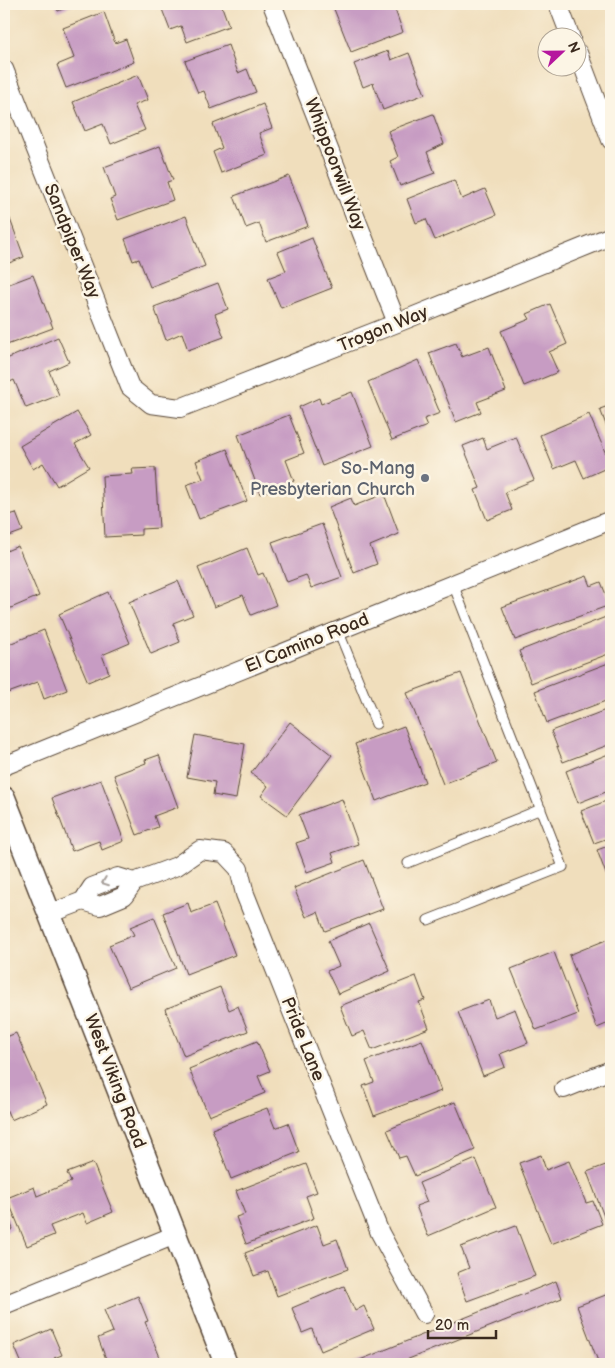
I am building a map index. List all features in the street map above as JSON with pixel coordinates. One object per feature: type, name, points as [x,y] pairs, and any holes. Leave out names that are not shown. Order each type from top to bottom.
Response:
[{"type":"street","name":"Whippoorwill Way","points":[[272,4],[397,323]]},
{"type":"street","points":[[558,4],[567,28]]},
{"type":"street","name":"Sandpiper Way","points":[[4,69],[130,387],[151,404]]},
{"type":"street","points":[[587,78],[611,140]]},
{"type":"street","name":"Trogon Way","points":[[151,404],[180,408],[611,236]]},
{"type":"street","name":"El Camino Road","points":[[4,766],[611,520]]},
{"type":"street","name":"West Viking Road","points":[[4,798],[226,1364]]},
{"type":"street","name":"Pride Lane","points":[[49,914],[83,901],[100,906],[124,896],[134,882],[177,866],[200,850],[224,853],[239,869],[245,894],[380,1233],[424,1314]]},
{"type":"street","points":[[564,1089],[611,1070]]},
{"type":"street","points":[[4,1305],[175,1235]]},
{"type":"lane","points":[[428,920],[563,868],[453,584]]},
{"type":"lane","points":[[338,630],[376,724]]},
{"type":"lane","points":[[408,863],[541,810]]},
{"type":"building","points":[[55,4],[76,4],[58,11]]},
{"type":"building","points":[[160,4],[221,4],[229,26],[187,42],[181,26],[170,30]]},
{"type":"building","points":[[332,4],[393,4],[403,32],[351,52]]},
{"type":"building","points":[[104,12],[115,43],[126,39],[134,62],[66,88],[57,65],[74,58],[63,28]]},
{"type":"building","points":[[228,45],[238,73],[247,69],[256,92],[211,109],[204,91],[198,93],[185,61]]},
{"type":"building","points":[[388,51],[391,60],[409,53],[425,94],[383,110],[373,83],[363,87],[354,64]]},
{"type":"building","points":[[138,75],[148,100],[134,105],[145,130],[111,144],[103,124],[85,131],[73,102]]},
{"type":"building","points":[[263,104],[272,128],[259,133],[267,155],[221,173],[213,152],[222,148],[213,124]]},
{"type":"building","points":[[433,114],[444,144],[427,152],[435,173],[400,186],[390,161],[398,157],[388,131]]},
{"type":"building","points":[[160,146],[173,180],[167,182],[173,200],[118,220],[110,199],[115,197],[104,167]]},
{"type":"building","points":[[289,176],[308,226],[266,242],[259,223],[246,228],[234,196]]},
{"type":"building","points":[[454,180],[462,199],[485,189],[496,215],[435,240],[426,219],[416,223],[407,199]]},
{"type":"building","points":[[4,203],[24,257],[4,265]]},
{"type":"building","points":[[186,216],[205,266],[150,287],[139,259],[133,261],[125,239]]},
{"type":"building","points":[[312,238],[332,288],[281,308],[268,278],[286,271],[278,252]]},
{"type":"building","points":[[33,275],[53,328],[4,346],[4,286]]},
{"type":"building","points":[[218,283],[228,309],[215,314],[224,337],[188,350],[182,333],[166,340],[154,307]]},
{"type":"building","points":[[550,304],[567,344],[549,352],[558,372],[524,386],[501,331],[530,319],[527,314]]},
{"type":"building","points":[[58,337],[69,362],[49,371],[59,395],[26,408],[14,380],[4,385],[4,360]]},
{"type":"building","points":[[456,343],[462,357],[489,347],[506,391],[477,402],[481,412],[456,422],[429,353]]},
{"type":"building","points":[[418,360],[440,413],[424,419],[427,426],[392,440],[368,382]]},
{"type":"building","points":[[352,392],[373,446],[322,466],[299,407],[319,398],[321,404]]},
{"type":"building","points":[[611,405],[611,438],[600,409]]},
{"type":"building","points":[[77,412],[91,435],[75,444],[89,467],[57,486],[43,463],[33,469],[20,446]]},
{"type":"building","points":[[589,414],[611,466],[584,478],[576,460],[554,469],[540,435]]},
{"type":"building","points":[[289,415],[304,453],[286,460],[294,481],[260,494],[238,435]]},
{"type":"building","points":[[516,437],[534,480],[505,492],[512,510],[487,520],[475,490],[480,488],[463,446],[483,438],[487,449]]},
{"type":"building","points":[[227,449],[247,501],[199,519],[186,485],[203,479],[196,461]]},
{"type":"building","points":[[155,468],[159,528],[141,529],[141,535],[105,537],[102,476],[133,474],[132,469]]},
{"type":"building","points":[[384,494],[399,534],[370,546],[377,564],[354,573],[329,507],[351,498],[354,506]]},
{"type":"building","points":[[4,511],[6,516],[16,513],[23,531],[4,538]]},
{"type":"building","points":[[322,524],[342,577],[311,588],[306,575],[287,582],[272,542]]},
{"type":"building","points":[[18,546],[39,596],[4,611],[4,552]]},
{"type":"building","points":[[247,548],[258,575],[263,573],[276,605],[251,615],[243,595],[214,607],[198,568]]},
{"type":"building","points":[[587,576],[591,586],[601,582],[610,605],[515,640],[502,607]]},
{"type":"building","points":[[178,581],[193,615],[173,623],[180,642],[151,654],[129,602]]},
{"type":"building","points":[[108,592],[130,643],[102,655],[109,673],[88,682],[59,614]]},
{"type":"building","points":[[611,615],[611,653],[531,683],[519,651]]},
{"type":"building","points":[[44,630],[67,690],[44,699],[38,682],[8,693],[4,683],[4,646]]},
{"type":"building","points":[[611,662],[611,699],[547,723],[535,691]]},
{"type":"building","points":[[461,673],[497,763],[443,784],[407,693]]},
{"type":"building","points":[[611,708],[611,744],[563,762],[551,731]]},
{"type":"building","points":[[290,722],[332,755],[287,815],[261,796],[268,786],[251,773]]},
{"type":"building","points":[[404,726],[425,782],[376,801],[355,744]]},
{"type":"building","points":[[195,735],[245,744],[236,799],[213,795],[215,782],[187,777]]},
{"type":"building","points":[[611,753],[611,790],[578,803],[566,771]]},
{"type":"building","points":[[159,755],[178,807],[154,816],[158,827],[137,835],[114,775],[146,763],[145,760]]},
{"type":"building","points":[[101,780],[124,841],[102,850],[99,841],[72,851],[52,798]]},
{"type":"building","points":[[342,799],[358,844],[332,853],[335,862],[307,872],[296,843],[308,839],[299,815]]},
{"type":"building","points":[[611,799],[611,837],[594,843],[581,811]]},
{"type":"building","points":[[611,845],[611,881],[609,882],[597,850]]},
{"type":"building","points":[[364,860],[383,909],[325,931],[318,912],[306,917],[294,888]]},
{"type":"building","points":[[188,903],[191,913],[215,904],[235,955],[186,974],[163,913]]},
{"type":"building","points":[[154,917],[176,968],[128,988],[109,945],[134,935],[130,927]]},
{"type":"building","points":[[369,923],[390,971],[338,994],[327,971],[339,966],[328,941]]},
{"type":"building","points":[[611,938],[611,1022],[597,1028],[569,955]]},
{"type":"building","points":[[554,952],[578,1014],[536,1030],[511,969]]},
{"type":"building","points":[[416,976],[425,1000],[419,1002],[429,1028],[372,1050],[364,1031],[352,1036],[340,1006]]},
{"type":"building","points":[[220,987],[229,1010],[238,1006],[248,1031],[184,1056],[165,1009]]},
{"type":"building","points":[[489,1000],[495,1017],[515,1009],[528,1043],[500,1054],[505,1067],[483,1076],[458,1012]]},
{"type":"building","points":[[16,1033],[47,1104],[11,1120],[4,1104],[4,1038]]},
{"type":"building","points":[[422,1040],[441,1091],[374,1116],[363,1086],[374,1082],[366,1061]]},
{"type":"building","points":[[257,1041],[270,1071],[258,1076],[265,1093],[209,1116],[189,1069]]},
{"type":"building","points":[[455,1102],[475,1150],[415,1176],[406,1156],[399,1158],[387,1130]]},
{"type":"building","points":[[267,1108],[275,1128],[288,1123],[299,1152],[231,1179],[212,1129]]},
{"type":"building","points":[[541,1155],[546,1170],[569,1161],[586,1203],[593,1201],[602,1224],[551,1244],[519,1163]]},
{"type":"building","points":[[476,1159],[496,1207],[428,1236],[416,1206],[427,1202],[419,1183]]},
{"type":"building","points":[[93,1163],[113,1212],[87,1223],[83,1213],[50,1226],[54,1235],[27,1246],[7,1198],[34,1187],[37,1196],[71,1182],[67,1173]]},
{"type":"building","points":[[611,1163],[611,1226],[608,1227],[587,1172]]},
{"type":"building","points":[[306,1164],[317,1192],[306,1196],[314,1218],[246,1244],[236,1217],[245,1214],[236,1191]]},
{"type":"building","points":[[4,1208],[13,1229],[4,1233]]},
{"type":"building","points":[[317,1225],[324,1244],[337,1239],[348,1269],[277,1296],[268,1271],[254,1276],[245,1253]]},
{"type":"building","points":[[516,1226],[535,1276],[467,1301],[457,1273],[469,1268],[461,1247]]},
{"type":"building","points":[[556,1281],[562,1298],[396,1364],[350,1364]]},
{"type":"building","points":[[344,1286],[355,1311],[364,1306],[374,1329],[321,1351],[312,1329],[302,1333],[292,1308]]},
{"type":"building","points":[[611,1293],[611,1364],[599,1364],[577,1306]]},
{"type":"building","points":[[138,1296],[148,1321],[145,1322],[163,1364],[108,1364],[98,1338],[113,1332],[104,1310]]},
{"type":"building","points":[[51,1329],[62,1355],[54,1358],[57,1364],[22,1364],[14,1345]]},
{"type":"place","name":"So-Mang Presbyterian Church","points":[[425,478]]}]
